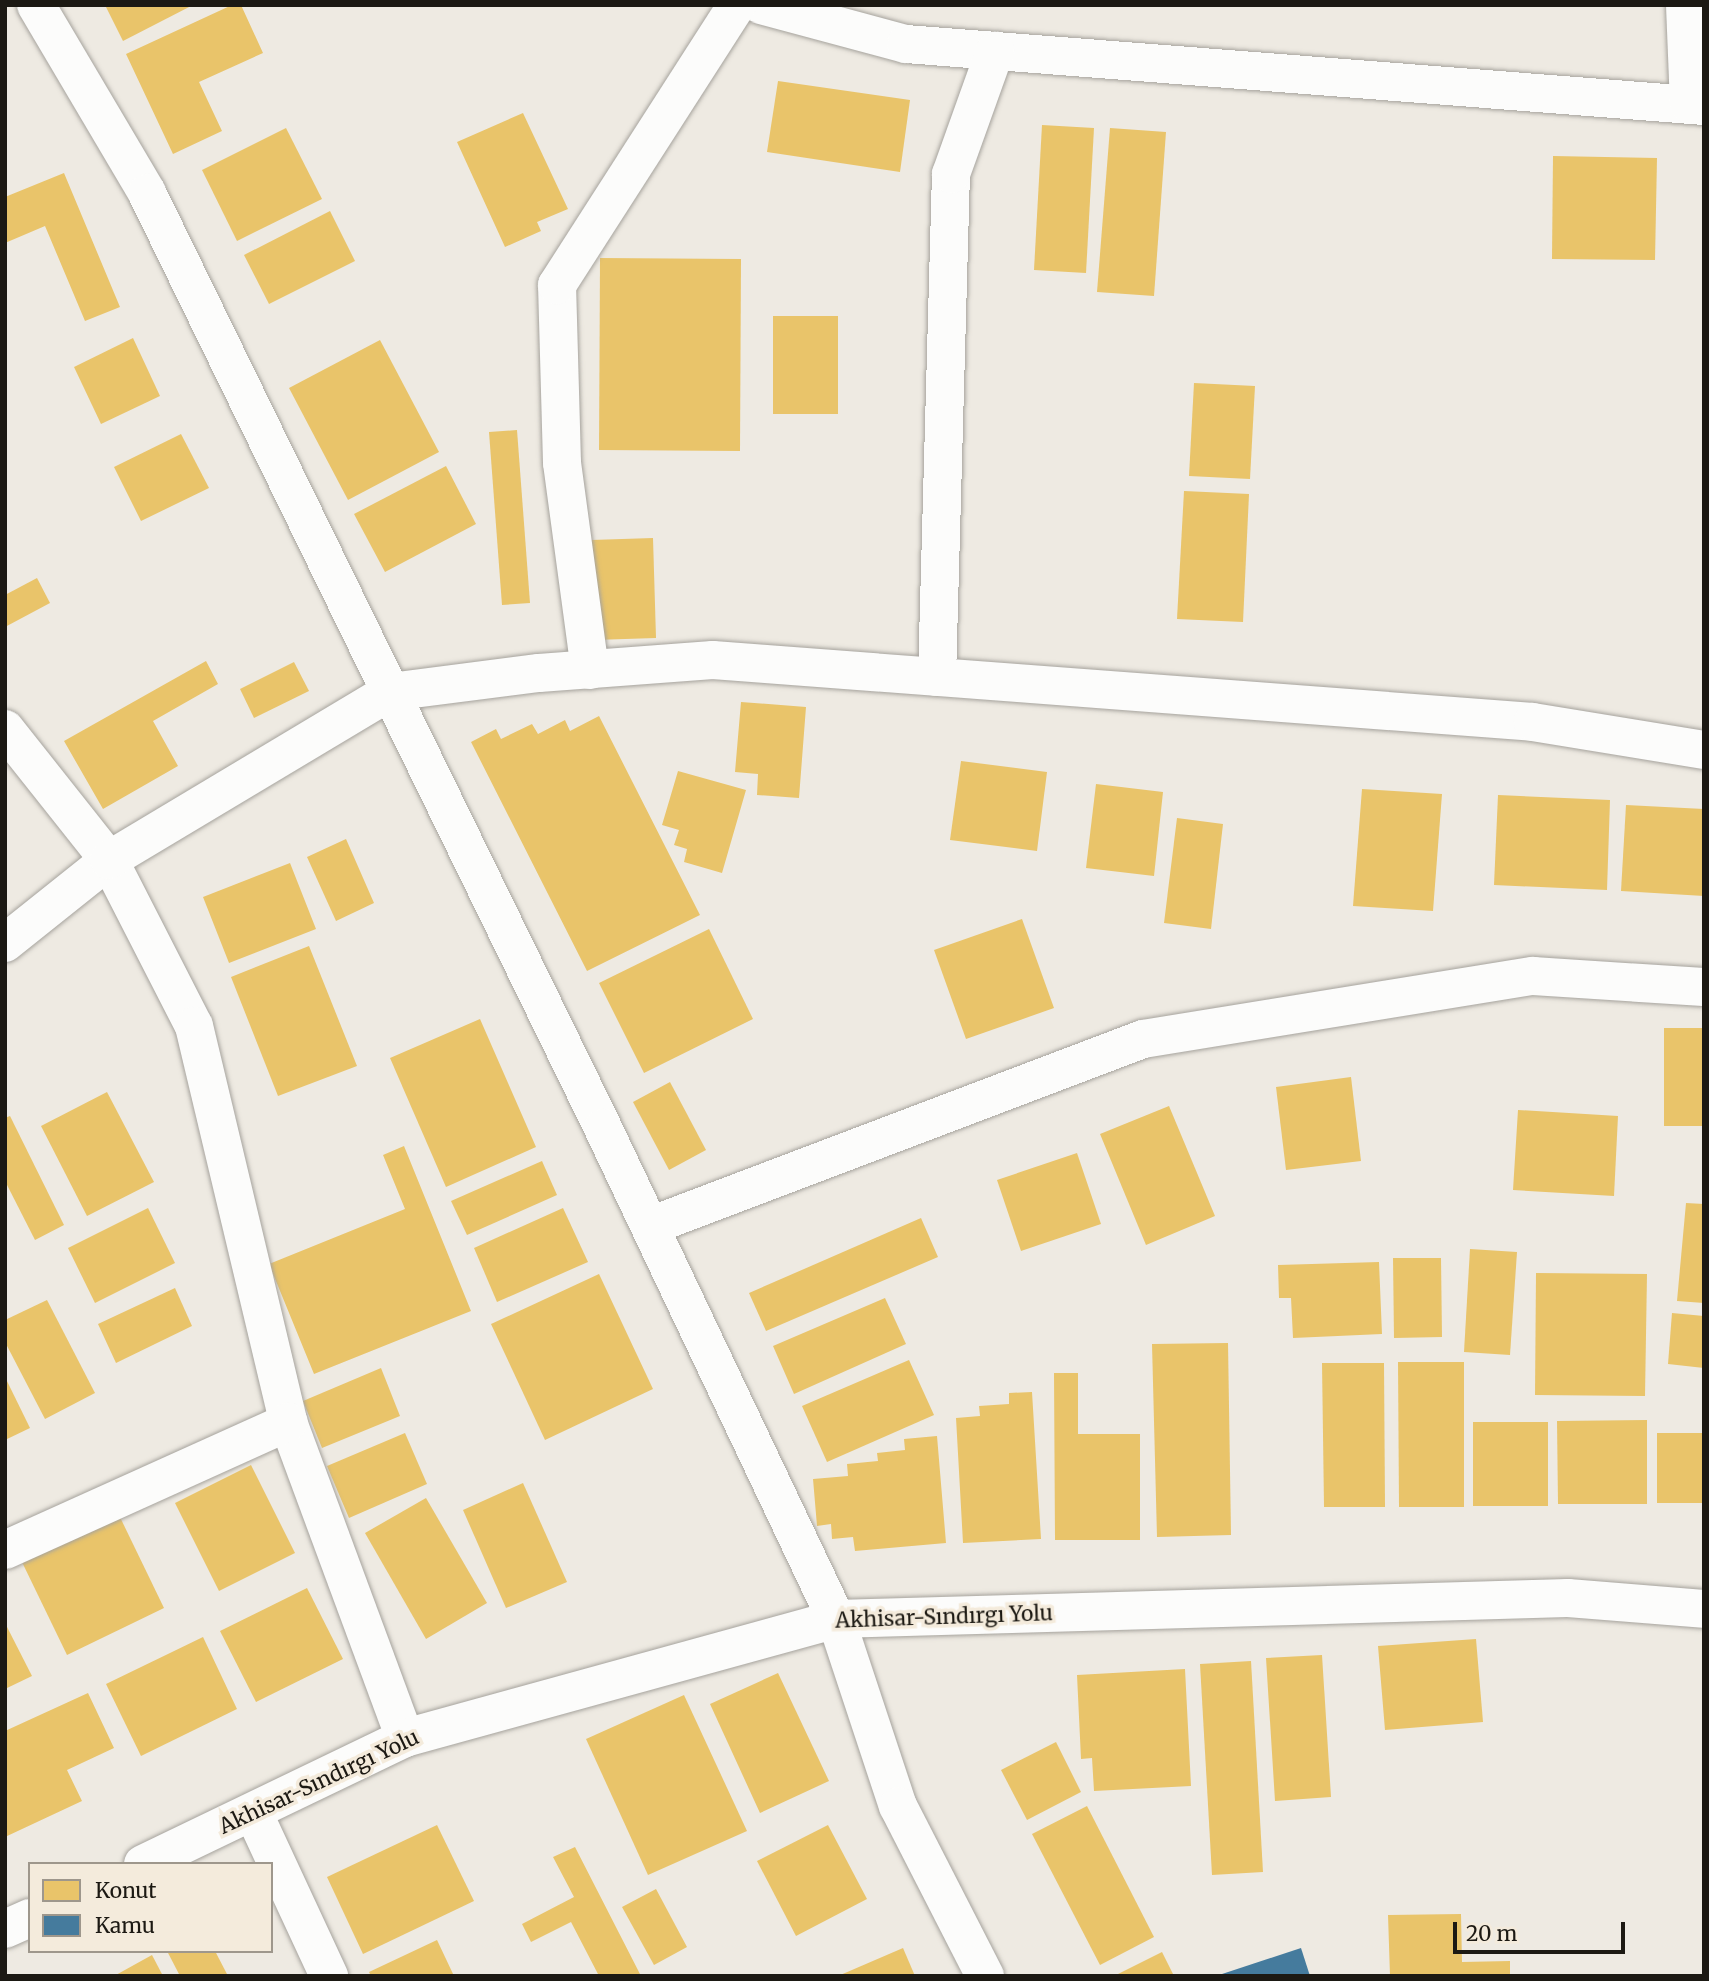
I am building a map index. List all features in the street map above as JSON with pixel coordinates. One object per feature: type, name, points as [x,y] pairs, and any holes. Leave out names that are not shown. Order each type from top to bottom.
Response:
[{"type":"street","points":[[36,5],[147,193],[650,1226],[836,1619],[898,1806],[985,1976]]},
{"type":"street","points":[[590,670],[562,463],[557,285],[737,5]]},
{"type":"street","points":[[761,5],[906,44],[1696,105],[1685,5]]},
{"type":"street","points":[[937,677],[951,174],[995,51]]},
{"type":"street","points":[[5,943],[109,860],[390,692],[590,670],[713,660],[1533,722],[1704,750]]},
{"type":"street","points":[[5,729],[109,860],[194,1026],[288,1422],[405,1738]]},
{"type":"street","points":[[650,1226],[1143,1039],[1533,976],[1704,987]]},
{"type":"street","points":[[5,1550],[288,1422]]},
{"type":"street","name":"Akhisar-Sındırgı Yolu","points":[[148,1862],[405,1738],[836,1619],[1568,1598],[1704,1609]]},
{"type":"street","points":[[253,1812],[329,1976]]},
{"type":"street","points":[[5,1929],[28,1919]]},
{"type":"building: Konut","points":[[105,5],[193,5],[123,41]]},
{"type":"building: Konut","points":[[232,5],[241,5],[263,53],[199,82],[222,131],[173,154],[126,54]]},
{"type":"building: Konut","points":[[778,81],[910,100],[900,172],[767,152]]},
{"type":"building: Konut","points":[[523,113],[568,209],[537,222],[541,231],[505,247],[457,142]]},
{"type":"building: Konut","points":[[1042,125],[1094,128],[1086,273],[1034,270]]},
{"type":"building: Konut","points":[[286,128],[322,199],[237,241],[202,170]]},
{"type":"building: Konut","points":[[1110,128],[1166,132],[1154,296],[1097,292]]},
{"type":"building: Konut","points":[[1553,156],[1657,158],[1655,260],[1552,259]]},
{"type":"building: Konut","points":[[64,173],[120,307],[85,321],[45,226],[5,243],[5,197]]},
{"type":"building: Konut","points":[[330,211],[355,261],[269,304],[244,255]]},
{"type":"building: Konut","points":[[600,258],[741,259],[740,451],[599,450]]},
{"type":"building: Konut","points":[[773,316],[838,316],[838,414],[773,414]]},
{"type":"building: Konut","points":[[133,338],[160,396],[101,424],[74,367]]},
{"type":"building: Konut","points":[[380,340],[439,452],[348,500],[289,388]]},
{"type":"building: Konut","points":[[1194,383],[1255,386],[1250,479],[1189,476]]},
{"type":"building: Konut","points":[[517,430],[530,603],[502,605],[489,432]]},
{"type":"building: Konut","points":[[181,434],[209,488],[141,521],[114,467]]},
{"type":"building: Konut","points":[[446,466],[476,524],[385,572],[354,514]]},
{"type":"building: Konut","points":[[1184,491],[1249,494],[1243,622],[1177,619]]},
{"type":"building: Konut","points":[[653,538],[656,638],[594,640],[591,540]]},
{"type":"building: Konut","points":[[37,578],[50,603],[5,627],[5,595]]},
{"type":"building: Konut","points":[[206,661],[218,684],[153,721],[178,766],[103,809],[64,741]]},
{"type":"building: Konut","points":[[294,662],[309,691],[254,718],[240,689]]},
{"type":"building: Konut","points":[[741,702],[806,707],[799,798],[757,795],[758,774],[735,772]]},
{"type":"building: Konut","points":[[599,716],[700,915],[587,971],[471,742],[496,729],[501,739],[532,724],[538,734],[565,720],[570,731]]},
{"type":"building: Konut","points":[[961,761],[1047,772],[1037,851],[950,840]]},
{"type":"building: Konut","points":[[678,771],[746,790],[722,873],[684,862],[687,849],[674,845],[679,830],[662,825]]},
{"type":"building: Konut","points":[[1096,784],[1163,792],[1154,876],[1086,868]]},
{"type":"building: Konut","points":[[1362,789],[1442,794],[1433,911],[1353,906]]},
{"type":"building: Konut","points":[[1498,795],[1610,800],[1607,890],[1494,885]]},
{"type":"building: Konut","points":[[1626,805],[1704,809],[1704,896],[1621,891]]},
{"type":"building: Konut","points":[[1177,818],[1223,824],[1211,929],[1164,923]]},
{"type":"building: Konut","points":[[346,839],[374,903],[336,921],[307,857]]},
{"type":"building: Konut","points":[[290,863],[316,929],[229,963],[203,897]]},
{"type":"building: Konut","points":[[1022,919],[1054,1008],[966,1039],[934,950]]},
{"type":"building: Konut","points":[[709,929],[753,1019],[644,1073],[599,983]]},
{"type":"building: Konut","points":[[309,946],[357,1066],[278,1096],[231,977]]},
{"type":"building: Konut","points":[[480,1019],[536,1147],[446,1187],[390,1058]]},
{"type":"building: Konut","points":[[1664,1028],[1704,1028],[1704,1126],[1664,1126]]},
{"type":"building: Konut","points":[[1351,1077],[1361,1161],[1286,1170],[1276,1087]]},
{"type":"building: Konut","points":[[670,1082],[706,1150],[669,1170],[633,1102]]},
{"type":"building: Konut","points":[[107,1092],[154,1182],[87,1216],[41,1126]]},
{"type":"building: Konut","points":[[1169,1106],[1215,1216],[1146,1245],[1100,1134]]},
{"type":"building: Konut","points":[[1518,1110],[1618,1116],[1614,1196],[1513,1190]]},
{"type":"building: Konut","points":[[10,1116],[64,1225],[35,1240],[5,1181],[5,1118]]},
{"type":"building: Konut","points":[[404,1146],[471,1311],[314,1374],[269,1264],[405,1209],[383,1155]]},
{"type":"building: Konut","points":[[1077,1153],[1101,1224],[1021,1251],[997,1180]]},
{"type":"building: Konut","points":[[542,1161],[557,1195],[467,1235],[451,1201]]},
{"type":"building: Konut","points":[[1686,1203],[1704,1204],[1704,1303],[1677,1301]]},
{"type":"building: Konut","points":[[148,1208],[175,1263],[95,1303],[68,1248]]},
{"type":"building: Konut","points":[[563,1208],[588,1262],[497,1302],[474,1248]]},
{"type":"building: Konut","points":[[921,1218],[938,1257],[766,1331],[749,1293]]},
{"type":"building: Konut","points":[[1470,1249],[1517,1252],[1510,1355],[1464,1352]]},
{"type":"building: Konut","points":[[1393,1258],[1441,1258],[1442,1337],[1394,1338]]},
{"type":"building: Konut","points":[[1379,1262],[1382,1334],[1293,1338],[1291,1298],[1279,1298],[1278,1265]]},
{"type":"building: Konut","points":[[1536,1273],[1647,1274],[1645,1396],[1535,1395]]},
{"type":"building: Konut","points":[[599,1274],[653,1389],[545,1440],[491,1324]]},
{"type":"building: Konut","points":[[175,1288],[192,1326],[116,1363],[98,1324]]},
{"type":"building: Konut","points":[[885,1298],[906,1344],[794,1394],[773,1346]]},
{"type":"building: Konut","points":[[47,1300],[95,1393],[45,1419],[5,1342],[5,1320]]},
{"type":"building: Konut","points":[[1672,1313],[1704,1316],[1704,1368],[1668,1364]]},
{"type":"building: Konut","points":[[1228,1343],[1231,1535],[1157,1537],[1152,1344]]},
{"type":"building: Konut","points":[[909,1360],[934,1415],[827,1462],[802,1406]]},
{"type":"building: Konut","points":[[1398,1362],[1464,1362],[1464,1507],[1399,1507]]},
{"type":"building: Konut","points":[[1322,1363],[1384,1363],[1385,1507],[1324,1507]]},
{"type":"building: Konut","points":[[381,1368],[400,1416],[322,1448],[303,1401]]},
{"type":"building: Konut","points":[[1054,1373],[1078,1373],[1078,1434],[1140,1434],[1140,1540],[1055,1540]]},
{"type":"building: Konut","points":[[5,1377],[30,1428],[5,1440]]},
{"type":"building: Konut","points":[[1032,1392],[1041,1539],[963,1543],[956,1418],[980,1416],[979,1406],[1009,1404],[1009,1393]]},
{"type":"building: Konut","points":[[1647,1420],[1647,1504],[1558,1504],[1557,1421]]},
{"type":"building: Konut","points":[[1473,1422],[1548,1422],[1548,1506],[1473,1506]]},
{"type":"building: Konut","points":[[405,1433],[427,1484],[349,1518],[327,1466]]},
{"type":"building: Konut","points":[[1657,1433],[1704,1433],[1704,1503],[1657,1503]]},
{"type":"building: Konut","points":[[937,1436],[946,1543],[855,1551],[853,1537],[832,1539],[831,1524],[817,1526],[813,1479],[848,1476],[847,1464],[878,1461],[877,1453],[905,1450],[904,1439]]},
{"type":"building: Konut","points":[[251,1465],[295,1553],[219,1591],[175,1503]]},
{"type":"building: Konut","points":[[523,1483],[567,1582],[506,1608],[463,1510]]},
{"type":"building: Konut","points":[[426,1498],[487,1603],[426,1639],[365,1533]]},
{"type":"building: Konut","points":[[118,1513],[164,1608],[67,1655],[21,1560]]},
{"type":"building: Konut","points":[[307,1588],[343,1659],[256,1702],[220,1631]]},
{"type":"building: Konut","points":[[5,1623],[32,1676],[5,1689]]},
{"type":"building: Konut","points":[[203,1637],[237,1709],[141,1756],[106,1684]]},
{"type":"building: Konut","points":[[1476,1639],[1483,1722],[1385,1730],[1378,1646]]},
{"type":"building: Konut","points":[[1322,1655],[1331,1797],[1275,1801],[1266,1658]]},
{"type":"building: Konut","points":[[1251,1661],[1263,1872],[1212,1875],[1200,1664]]},
{"type":"building: Konut","points":[[1185,1669],[1191,1786],[1094,1791],[1092,1758],[1081,1759],[1077,1675]]},
{"type":"building: Konut","points":[[778,1673],[829,1781],[760,1813],[710,1704]]},
{"type":"building: Konut","points":[[88,1693],[114,1748],[67,1770],[82,1801],[5,1837],[5,1731]]},
{"type":"building: Konut","points":[[684,1695],[747,1831],[648,1875],[586,1739]]},
{"type":"building: Konut","points":[[1056,1742],[1081,1792],[1027,1820],[1001,1770]]},
{"type":"building: Konut","points":[[1087,1806],[1154,1937],[1100,1965],[1032,1834]]},
{"type":"building: Konut","points":[[437,1825],[474,1901],[363,1954],[327,1877]]},
{"type":"building: Konut","points":[[828,1825],[867,1899],[796,1936],[757,1861]]},
{"type":"building: Konut","points":[[575,1847],[641,1976],[599,1976],[571,1922],[531,1942],[522,1924],[574,1897],[553,1857]]},
{"type":"building: Konut","points":[[656,1889],[687,1947],[654,1965],[622,1907]]},
{"type":"building: Konut","points":[[1461,1914],[1462,1962],[1510,1961],[1510,1976],[1390,1976],[1388,1915]]},
{"type":"building: Konut","points":[[437,1940],[454,1976],[371,1976],[369,1972]]},
{"type":"building: Konut","points":[[903,1948],[915,1976],[838,1976]]},
{"type":"building: Konut","points":[[1162,1952],[1174,1976],[1114,1976]]},
{"type":"building: Konut","points":[[168,1953],[216,1953],[228,1976],[180,1976]]},
{"type":"building: Konut","points":[[152,1955],[163,1976],[114,1976]]},
{"type":"building: Kamu","points":[[1301,1948],[1310,1976],[1219,1976],[1219,1975]]}]
